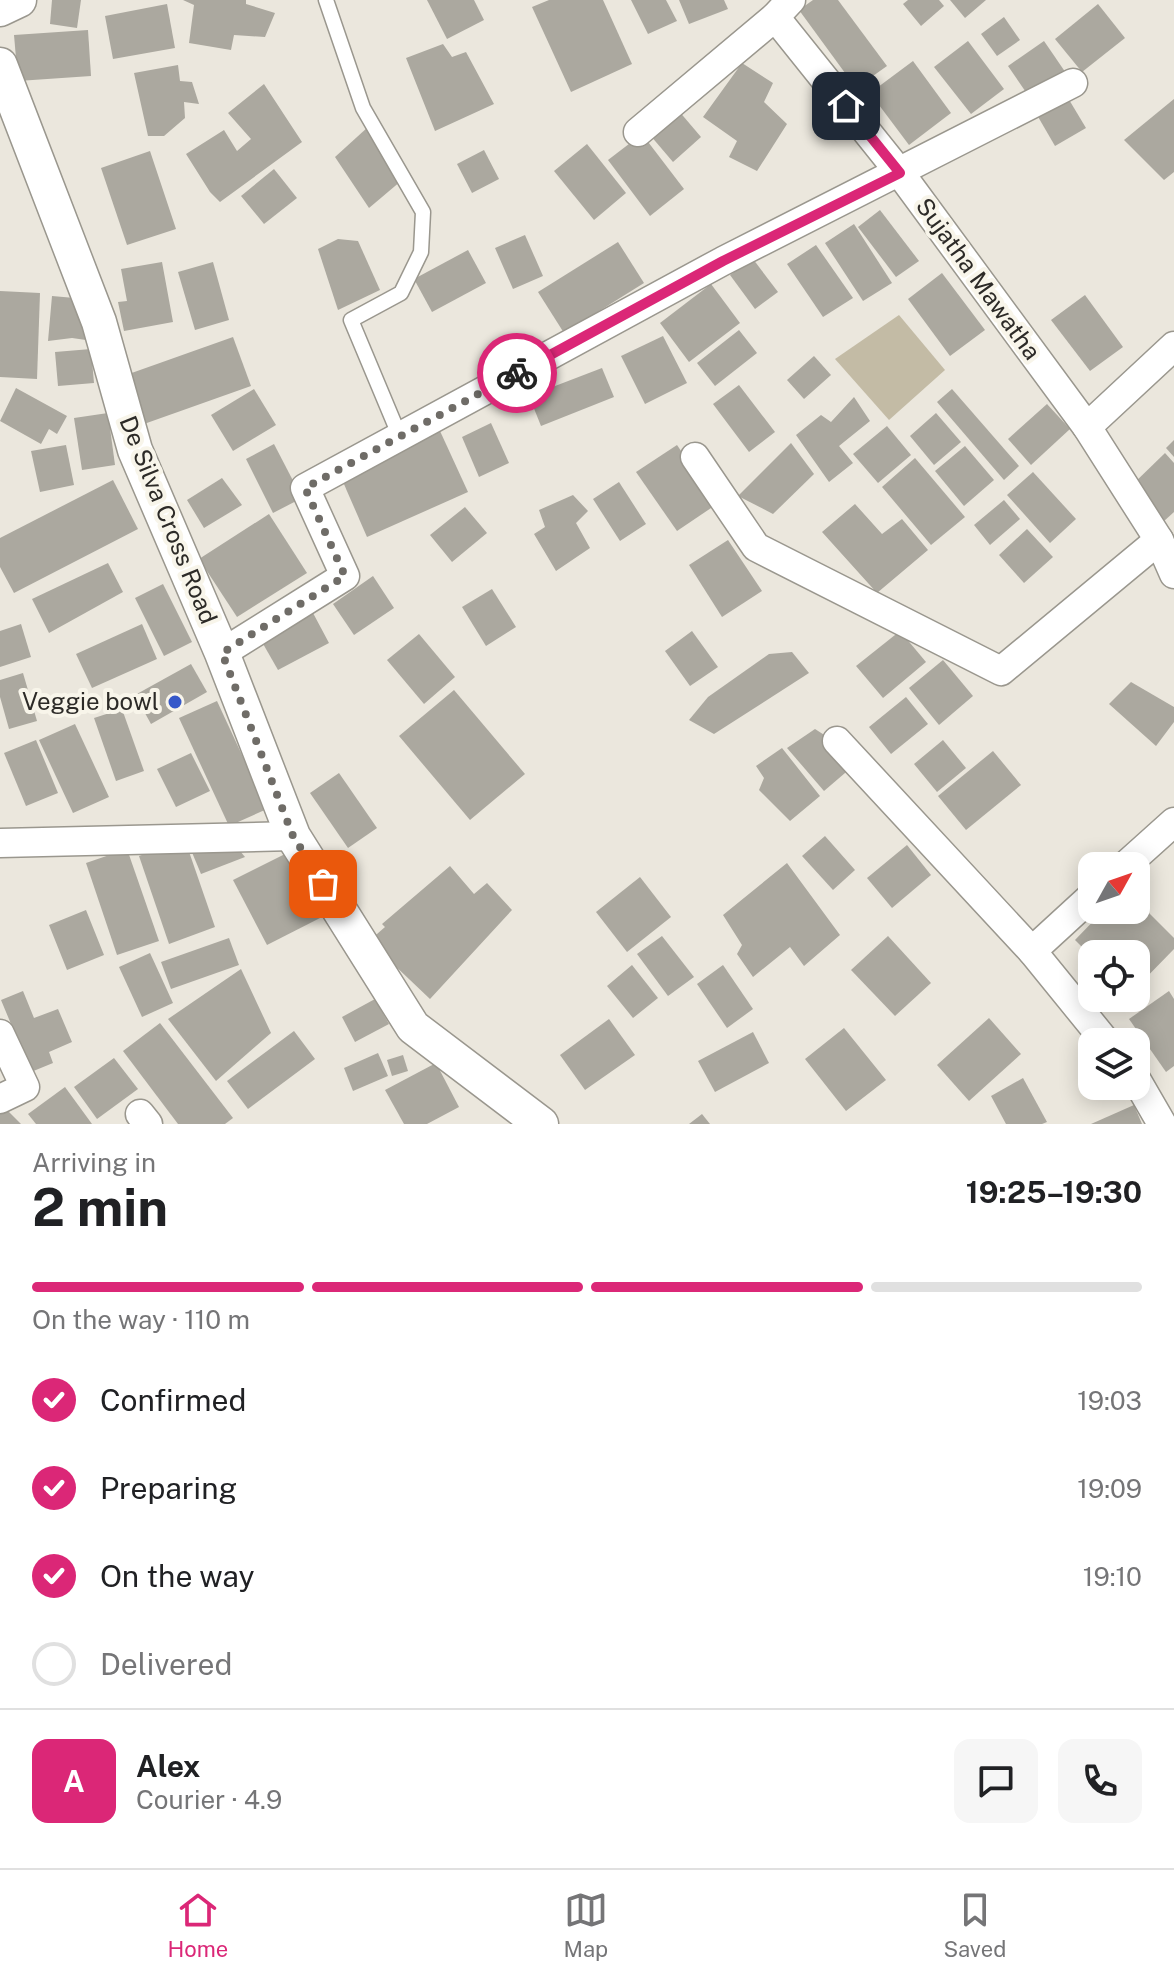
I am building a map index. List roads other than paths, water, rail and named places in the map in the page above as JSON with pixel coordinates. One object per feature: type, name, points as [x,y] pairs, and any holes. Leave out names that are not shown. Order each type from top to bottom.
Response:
[{"type":"street","points":[[0,9],[19,0]]},
{"type":"street","points":[[638,132],[783,8]]},
{"type":"street","name":"Sujatha Mawatha","points":[[783,8],[1087,427],[1159,540],[1174,574]]},
{"type":"street","name":"De Silva Cross Road","points":[[0,65],[99,322],[135,450],[222,653],[293,836],[413,1027],[541,1124]]},
{"type":"street","points":[[222,653],[345,576],[305,488],[723,261],[1073,83]]},
{"type":"street","points":[[1087,427],[1174,346]]},
{"type":"street","points":[[695,457],[756,547],[1001,671],[1159,540]]},
{"type":"street","points":[[837,741],[1032,951],[1095,1028]]},
{"type":"street","points":[[1141,852],[1174,822]]},
{"type":"street","points":[[0,843],[293,836]]},
{"type":"street","points":[[1032,951],[1078,909]]},
{"type":"street","points":[[0,1034],[25,1087],[0,1099]]},
{"type":"street","points":[[1148,1100],[1162,1124]]},
{"type":"lane","points":[[326,0],[363,108],[423,212],[421,252],[401,293],[351,320],[400,437]]},
{"type":"place","name":"Veggie bowl","points":[[175,702]]}]
